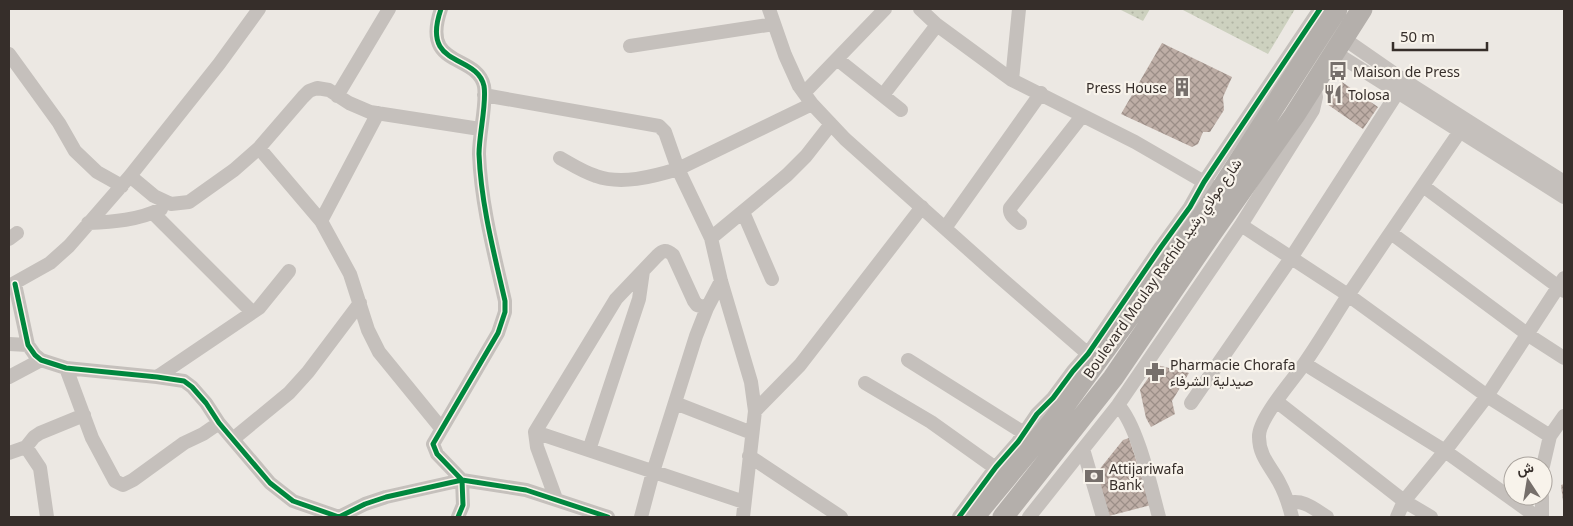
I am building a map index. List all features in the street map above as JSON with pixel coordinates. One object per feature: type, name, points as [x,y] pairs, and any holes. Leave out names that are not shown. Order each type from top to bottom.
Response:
[{"type":"main road","name":"Boulevard Moulay Rachid شارع مولاي رشيد","points":[[974,517],[1002,472],[1092,358],[1337,9]]},
{"type":"main road","name":"Boulevard Moulay Rachid شارع مولاي رشيد","points":[[1003,517],[1113,378],[1314,84],[1362,9]]},
{"type":"street","points":[[259,9],[219,64],[126,181],[69,246],[50,263],[12,285],[28,345],[35,355],[42,360],[66,368],[157,376],[184,381],[206,403],[219,423],[270,483],[294,501],[339,517],[365,504],[386,497],[462,480],[526,490],[556,499],[571,511],[608,517]]},
{"type":"street","points":[[338,96],[389,9]]},
{"type":"street","points":[[441,9],[438,18],[437,40],[444,52],[477,73],[484,84],[479,154],[490,234],[505,302],[505,312],[498,333],[433,444],[437,454],[462,480],[464,505],[458,517]]},
{"type":"street","points":[[769,9],[785,55],[799,86],[831,124],[845,139],[1092,358]]},
{"type":"street","points":[[560,158],[596,176],[628,180],[653,177],[678,170],[808,98],[837,59],[884,9]]},
{"type":"street","points":[[920,9],[937,25],[1012,80],[1136,142],[1212,186],[1320,9]]},
{"type":"street","points":[[1012,80],[1019,9]]},
{"type":"street","points":[[630,46],[774,24]]},
{"type":"street","points":[[883,95],[937,25]]},
{"type":"street","points":[[1339,45],[1464,126],[1564,182]]},
{"type":"street","points":[[9,54],[59,123],[75,151],[97,172],[126,181],[171,204]]},
{"type":"street","points":[[837,59],[901,110]]},
{"type":"street","points":[[1029,517],[1118,405],[1241,225],[1313,110],[1316,97],[1314,84]]},
{"type":"street","points":[[1191,404],[1292,258],[1402,87]]},
{"type":"street","points":[[88,223],[117,222],[153,213],[171,204],[189,202],[234,170],[259,148],[309,92],[317,88],[330,90],[349,103],[370,112],[480,130]]},
{"type":"street","points":[[945,228],[1041,93]]},
{"type":"street","points":[[484,95],[659,126],[665,132],[678,170],[711,238],[751,382],[755,411],[743,517]]},
{"type":"street","points":[[321,221],[378,113]]},
{"type":"street","points":[[1020,223],[1012,216],[1010,208],[1082,116]]},
{"type":"street","points":[[711,238],[800,162],[831,124]]},
{"type":"street","points":[[1292,517],[1279,481],[1266,462],[1258,436],[1276,402],[1305,364],[1348,295],[1464,126]]},
{"type":"street","points":[[1464,126],[1564,197]]},
{"type":"street","points":[[259,148],[321,221],[350,274],[368,330],[379,352],[441,428]]},
{"type":"street","points":[[1397,517],[1404,501],[1487,396],[1527,334],[1562,285],[1423,186]]},
{"type":"street","points":[[755,411],[800,365],[922,208]]},
{"type":"street","points":[[743,212],[772,279]]},
{"type":"street","points":[[153,213],[252,312]]},
{"type":"street","points":[[1241,225],[1348,295],[1487,396],[1550,436]]},
{"type":"street","points":[[1391,233],[1527,334],[1564,358]]},
{"type":"street","points":[[556,499],[537,447],[536,432],[616,299],[663,251],[668,250],[673,255],[697,306],[707,308]]},
{"type":"street","points":[[157,376],[259,308],[289,271]]},
{"type":"street","points":[[589,450],[639,299],[643,271]]},
{"type":"street","points":[[641,517],[653,472],[696,336],[707,308],[722,282]]},
{"type":"street","points":[[233,439],[289,393],[308,372],[360,303]]},
{"type":"street","points":[[9,344],[28,345]]},
{"type":"street","points":[[9,377],[42,360]]},
{"type":"street","points":[[908,360],[1030,437]]},
{"type":"street","points":[[1305,364],[1445,451],[1537,517]]},
{"type":"street","points":[[66,368],[92,438],[115,481],[123,485],[133,480],[184,443],[203,434],[219,423]]},
{"type":"street","points":[[865,383],[931,422],[1002,472],[959,517]]},
{"type":"street","points":[[1276,402],[1404,501],[1431,517]]},
{"type":"street","points":[[675,404],[752,432]]},
{"type":"street","points":[[1118,405],[1134,431],[1159,517]]},
{"type":"street","points":[[9,453],[26,447],[40,433],[84,415]]},
{"type":"street","points":[[1545,456],[1550,436],[1564,416]]},
{"type":"street","points":[[536,432],[744,502]]},
{"type":"street","points":[[26,447],[40,468],[47,517]]},
{"type":"street","points":[[1083,449],[1103,517]]},
{"type":"street","points":[[749,456],[841,517]]},
{"type":"street","points":[[1288,503],[1297,501],[1305,503],[1327,517]]},
{"type":"green space","points":[[1119,9],[1150,9],[1143,21]]},
{"type":"green space","points":[[1181,9],[1295,9],[1268,54]]},
{"type":"building","name":"Press House","points":[[1162,43],[1232,77],[1223,97],[1224,110],[1210,132],[1203,132],[1198,144],[1192,147],[1121,114]]},
{"type":"building","points":[[1342,82],[1378,107],[1363,129],[1327,104]]},
{"type":"building","points":[[1157,365],[1189,373],[1172,401],[1175,414],[1151,427],[1146,418],[1140,390]]},
{"type":"building","points":[[1129,438],[1151,505],[1109,516],[1094,476],[1123,440]]},
{"type":"building","points":[[1564,484],[1564,501],[1563,501],[1561,485]]},
{"type":"cycle path","points":[[441,9],[437,28],[438,42],[452,58],[471,68],[479,76],[484,86],[485,93],[479,146],[480,173],[489,228],[505,301],[505,312],[498,333],[433,444],[437,454],[462,480],[463,505],[458,517]]},
{"type":"cycle path","points":[[959,517],[996,467],[1018,442],[1037,414],[1053,398],[1088,354],[1190,207],[1204,182],[1320,9]]},
{"type":"cycle path","points":[[15,284],[28,345],[41,360],[66,368],[184,381],[206,403],[219,423],[270,483],[293,501],[339,517],[365,504],[386,497],[462,480],[526,490],[608,517]]},
{"type":"place","name":"Maison de Press","points":[[1338,71]]},
{"type":"place","name":"Press House","points":[[1182,87]]},
{"type":"place","name":"Tolosa","points":[[1333,94]]},
{"type":"place","name":"Pharmacie Chorafa صيدلية الشرفاء","points":[[1155,372]]},
{"type":"place","name":"Attijariwafa Bank","points":[[1094,476]]}]
